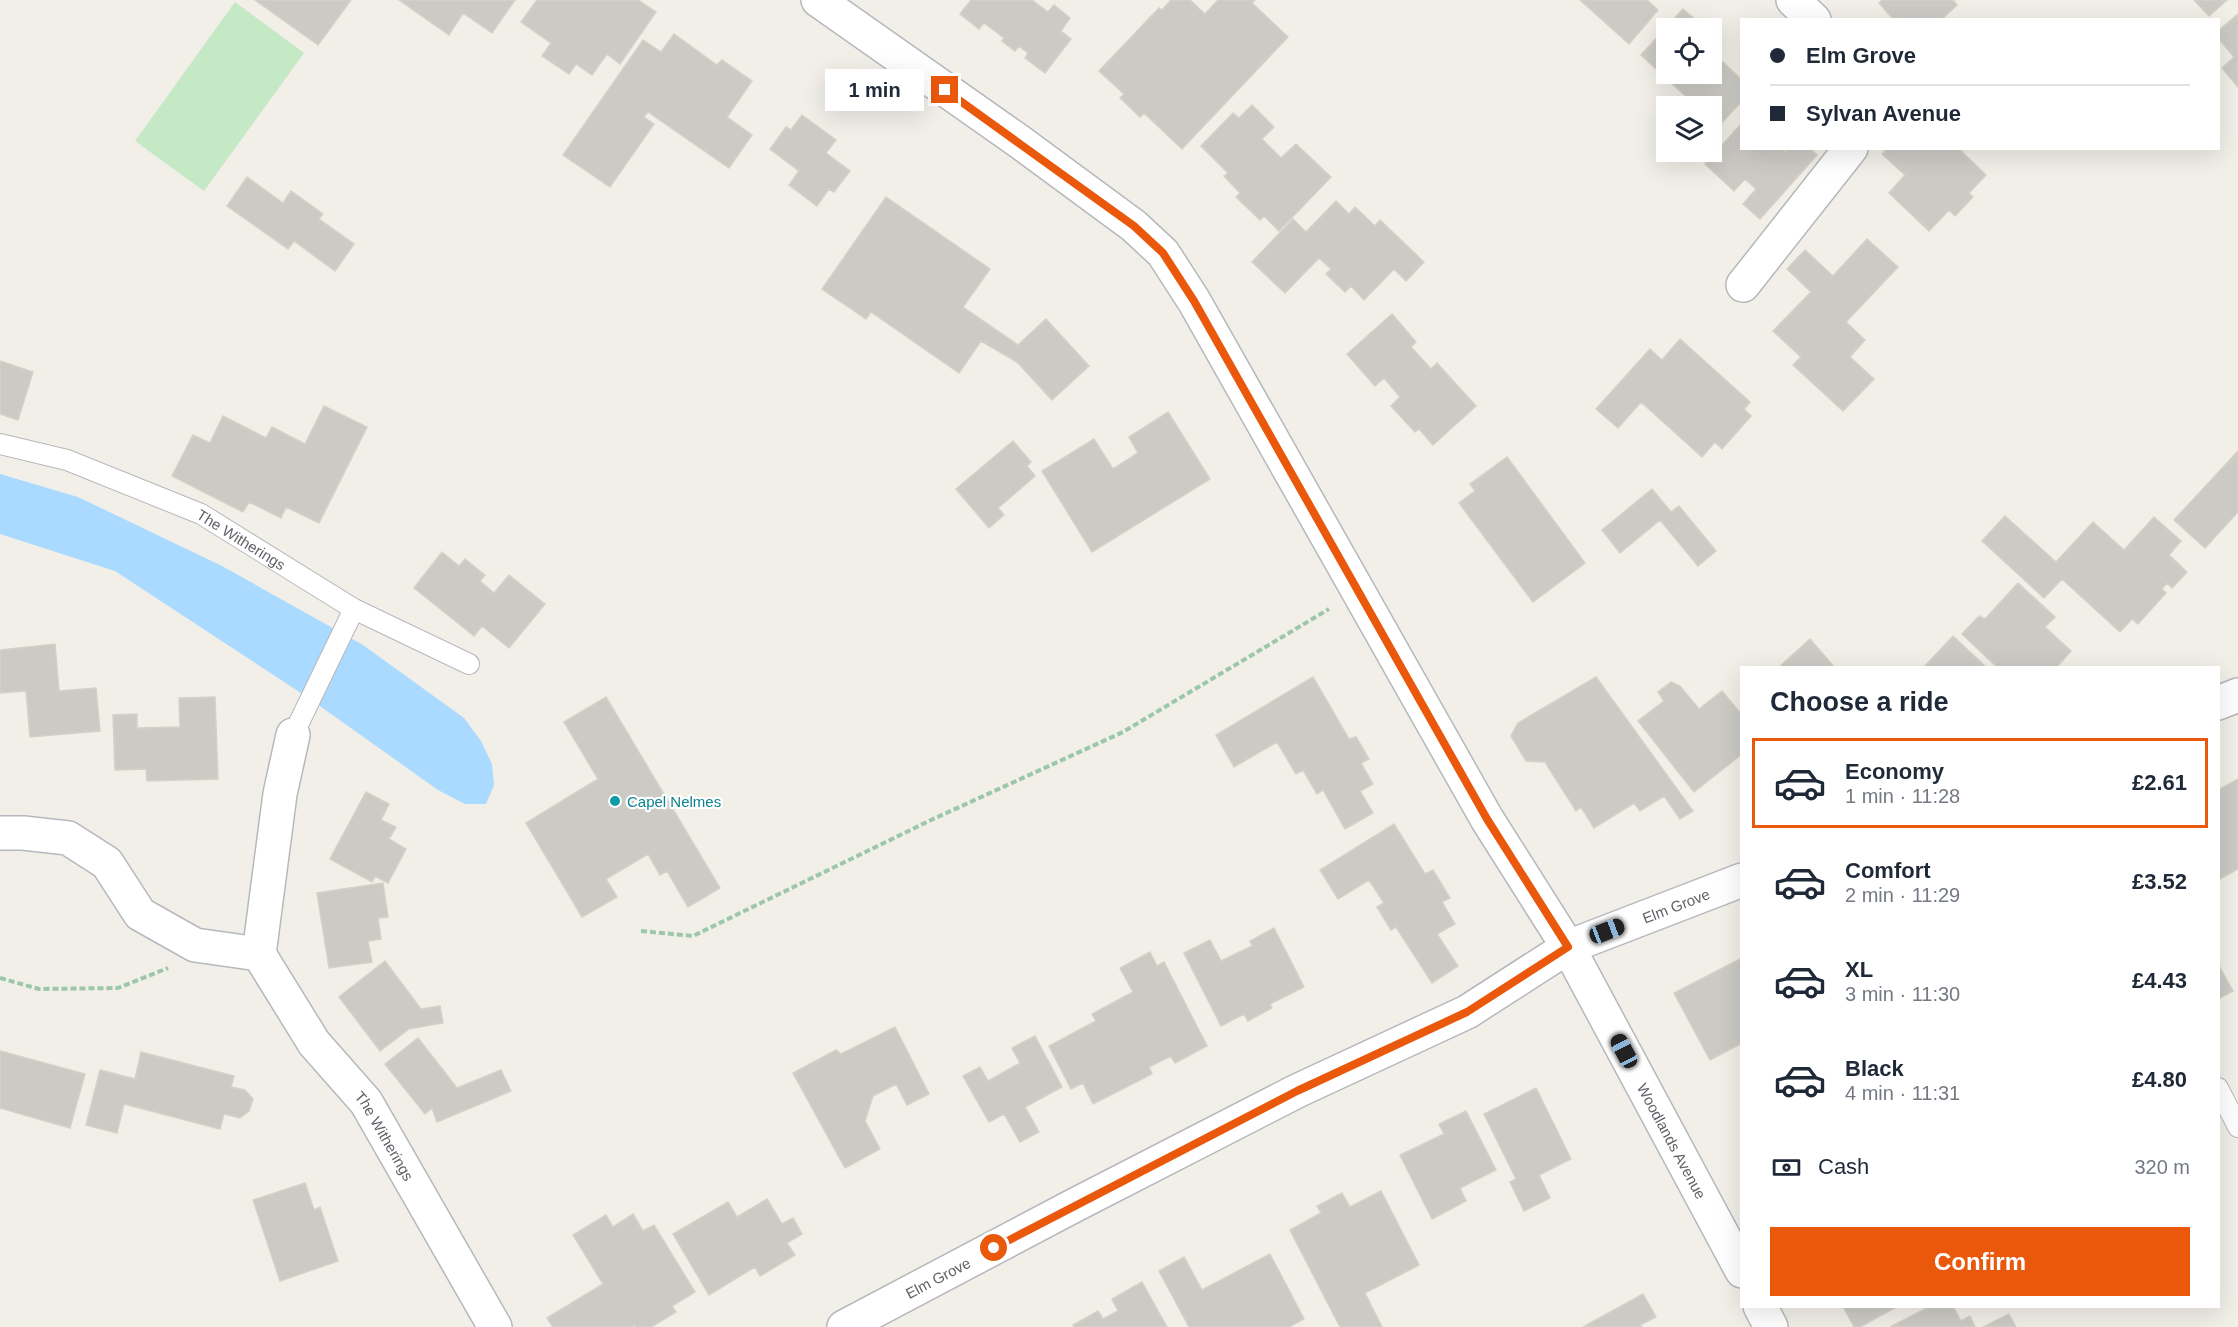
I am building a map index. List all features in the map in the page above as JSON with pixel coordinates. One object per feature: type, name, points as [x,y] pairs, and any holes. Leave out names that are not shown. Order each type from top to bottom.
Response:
[{"type":"street","name":"Woodlands Avenue","points":[[818,0],[1030,149],[1134,226],[1163,253],[1194,301],[1487,819],[1568,947],[1740,1267]]},
{"type":"street","points":[[1793,0],[1812,18]]},
{"type":"street","points":[[1743,285],[1849,150]]},
{"type":"street","points":[[2220,703],[2238,695]]},
{"type":"street","points":[[0,833],[68,838],[107,863],[140,914],[195,945],[259,954],[280,794],[293,735]]},
{"type":"street","name":"Elm Grove","points":[[844,1327],[1297,1091],[1467,1012],[1568,947],[1740,881]]},
{"type":"street","name":"The Witherings","points":[[259,954],[314,1043],[366,1102],[495,1327]]},
{"type":"street","points":[[1761,1308],[1771,1327]]},
{"type":"lane","name":"The Witherings","points":[[0,444],[67,460],[201,514],[354,609],[469,664]]},
{"type":"lane","points":[[293,735],[354,609]]},
{"type":"lane","points":[[2220,1092],[2238,1126]]},
{"type":"path","points":[[641,931],[693,936],[931,820],[1123,732],[1358,591]]},
{"type":"path","points":[[0,978],[39,989],[118,988],[165,971],[195,945]]},
{"type":"green space","points":[[235,2],[304,53],[204,191],[135,141]]},
{"type":"water","points":[[0,474],[78,497],[222,566],[363,645],[464,718],[481,741],[492,764],[494,785],[486,804],[465,804],[438,790],[310,699],[115,571],[0,534]]},
{"type":"building","points":[[255,0],[351,0],[318,45]]},
{"type":"building","points":[[399,0],[515,0],[492,33],[463,13],[449,35]]},
{"type":"building","points":[[537,0],[638,0],[656,12],[620,64],[607,54],[592,75],[576,64],[569,74],[542,56],[551,43],[521,22]]},
{"type":"building","points":[[971,0],[1032,0],[1048,12],[1054,5],[1070,18],[1061,31],[1071,39],[1045,73],[1025,58],[1028,53],[1019,46],[1015,51],[1002,41],[1004,38],[984,23],[979,29],[960,14]]},
{"type":"building","points":[[1171,0],[1190,0],[1205,14],[1218,0],[1255,0],[1252,3],[1288,37],[1182,149],[1144,113],[1140,117],[1120,98],[1124,94],[1099,71],[1159,8],[1162,10]]},
{"type":"building","points":[[1580,0],[1647,0],[1658,10],[1629,44]]},
{"type":"building","points":[[1882,0],[1953,0],[1957,5],[1943,18],[1892,18],[1879,3]]},
{"type":"building","points":[[2194,0],[2227,0],[2209,16]]},
{"type":"building","points":[[1683,9],[1693,18],[1675,18]]},
{"type":"building","points":[[2238,14],[2238,87],[2222,68],[2234,57],[2220,40],[2220,29]]},
{"type":"building","points":[[674,34],[717,65],[722,60],[752,81],[727,117],[752,135],[729,168],[648,112],[644,117],[654,124],[610,187],[563,155],[643,40],[661,52]]},
{"type":"building","points":[[1656,39],[1656,69],[1641,55]]},
{"type":"building","points":[[1722,61],[1740,78],[1740,103],[1722,122],[1722,96],[1685,96],[1672,84],[1722,84]]},
{"type":"building","points":[[1252,105],[1274,127],[1262,139],[1281,158],[1296,144],[1331,177],[1279,231],[1264,216],[1260,220],[1236,197],[1240,193],[1224,176],[1228,173],[1201,146],[1233,113],[1239,118]]},
{"type":"building","points":[[802,115],[836,140],[826,153],[850,171],[834,192],[829,189],[817,206],[789,185],[799,171],[770,149],[786,127],[791,130]]},
{"type":"building","points":[[1740,125],[1740,150],[1783,150],[1785,152],[1786,150],[1811,150],[1817,155],[1760,219],[1743,204],[1756,189],[1745,179],[1734,191],[1705,164],[1722,162],[1722,145]]},
{"type":"building","points":[[1886,150],[1960,150],[1986,175],[1969,193],[1973,197],[1955,216],[1949,210],[1929,231],[1889,193],[1905,175],[1882,154]]},
{"type":"building","points":[[247,177],[283,203],[291,191],[323,214],[319,219],[354,244],[335,271],[294,241],[288,249],[227,206]]},
{"type":"building","points":[[886,197],[990,269],[963,307],[1018,345],[1046,319],[1089,366],[1052,400],[1017,362],[981,341],[959,373],[871,312],[866,319],[822,289]]},
{"type":"building","points":[[1336,201],[1349,214],[1355,207],[1375,226],[1380,220],[1424,262],[1406,281],[1394,269],[1364,300],[1351,286],[1345,292],[1326,274],[1331,269],[1319,258],[1285,293],[1252,262],[1293,219],[1306,232]]},
{"type":"building","points":[[1867,239],[1898,267],[1846,322],[1865,340],[1850,357],[1874,379],[1843,411],[1793,365],[1801,357],[1773,331],[1811,292],[1787,269],[1805,250],[1833,276]]},
{"type":"building","points":[[1392,314],[1416,342],[1411,347],[1431,369],[1437,363],[1476,406],[1433,445],[1419,429],[1415,432],[1391,406],[1400,397],[1384,378],[1375,386],[1347,354]]},
{"type":"building","points":[[1680,339],[1750,402],[1744,409],[1751,416],[1722,449],[1715,442],[1702,457],[1641,402],[1618,428],[1596,409],[1650,349],[1662,360]]},
{"type":"building","points":[[0,361],[33,372],[18,420],[0,414]]},
{"type":"building","points":[[324,406],[367,427],[319,523],[286,507],[281,518],[249,502],[243,512],[172,476],[193,435],[210,443],[223,416],[266,438],[272,427],[305,444]]},
{"type":"building","points":[[1168,412],[1210,479],[1092,552],[1042,471],[1094,439],[1113,469],[1138,453],[1129,437]]},
{"type":"building","points":[[1013,441],[1031,462],[1027,466],[1035,476],[998,508],[1004,515],[989,528],[956,489]]},
{"type":"building","points":[[2238,451],[2238,512],[2205,548],[2174,520]]},
{"type":"building","points":[[1507,457],[1585,563],[1533,602],[1459,503],[1475,491],[1470,484]]},
{"type":"building","points":[[1652,489],[1671,512],[1679,506],[1716,551],[1698,566],[1660,520],[1620,553],[1602,530]]},
{"type":"building","points":[[2005,516],[2056,562],[2093,522],[2124,550],[2154,517],[2181,541],[2169,555],[2187,572],[2172,588],[2167,583],[2162,589],[2166,593],[2138,624],[2132,619],[2120,632],[2062,579],[2044,598],[1982,541]]},
{"type":"building","points":[[442,552],[459,566],[465,559],[485,575],[480,581],[494,593],[509,575],[545,604],[509,648],[482,626],[474,636],[414,588]]},
{"type":"building","points":[[2018,583],[2055,617],[2045,627],[2071,651],[2058,666],[1996,666],[1962,634],[1979,616],[1985,619]]},
{"type":"building","points":[[1953,636],[1985,666],[1925,666]]},
{"type":"building","points":[[1810,639],[1833,666],[1780,666]]},
{"type":"building","points":[[55,644],[59,691],[96,688],[100,731],[30,737],[26,691],[0,693],[0,650]]},
{"type":"building","points":[[1313,677],[1349,739],[1356,737],[1369,759],[1361,763],[1373,784],[1360,791],[1373,813],[1345,829],[1323,790],[1317,794],[1303,770],[1296,774],[1277,742],[1234,767],[1216,735]]},
{"type":"building","points":[[1596,677],[1693,811],[1680,819],[1664,796],[1640,811],[1634,803],[1594,828],[1581,807],[1576,811],[1545,762],[1526,761],[1511,736],[1518,723]]},
{"type":"building","points":[[1671,682],[1680,686],[1699,709],[1722,691],[1740,713],[1740,756],[1694,792],[1638,721],[1664,701],[1658,692]]},
{"type":"building","points":[[215,697],[218,779],[147,781],[146,769],[115,770],[113,715],[137,714],[137,728],[180,727],[179,698]]},
{"type":"building","name":"Capel Nelmes","points":[[606,697],[720,888],[688,907],[667,871],[660,875],[648,854],[606,879],[617,897],[582,917],[526,823],[598,779],[564,722]]},
{"type":"building","points":[[2238,779],[2238,869],[2220,879],[2220,789]]},
{"type":"building","points":[[366,792],[389,804],[381,820],[396,827],[389,839],[406,849],[388,883],[375,876],[372,882],[330,859]]},
{"type":"building","points":[[1394,824],[1425,874],[1433,870],[1450,898],[1442,902],[1455,924],[1437,934],[1458,966],[1432,983],[1396,927],[1391,930],[1377,907],[1384,903],[1369,880],[1338,899],[1320,870]]},
{"type":"building","points":[[383,883],[388,917],[378,918],[381,939],[368,941],[372,962],[329,968],[317,893]]},
{"type":"building","points":[[1274,928],[1304,987],[1270,1004],[1272,1008],[1248,1021],[1244,1014],[1221,1026],[1184,953],[1210,940],[1221,961],[1252,946],[1250,941]]},
{"type":"building","points":[[1150,952],[1157,966],[1164,962],[1207,1046],[1175,1063],[1171,1056],[1149,1067],[1152,1074],[1093,1104],[1083,1083],[1071,1089],[1049,1046],[1096,1021],[1092,1014],[1133,992],[1120,968]]},
{"type":"building","points":[[1740,959],[1740,1044],[1710,1060],[1674,993]]},
{"type":"building","points":[[385,961],[421,1009],[440,1006],[443,1023],[409,1029],[380,1051],[339,997]]},
{"type":"building","points":[[2220,968],[2233,991],[2220,998]]},
{"type":"building","points":[[895,1027],[929,1094],[907,1105],[896,1084],[873,1096],[865,1121],[880,1149],[845,1168],[793,1073],[836,1050],[841,1054]]},
{"type":"building","points":[[1035,1036],[1062,1087],[1025,1107],[1039,1132],[1020,1142],[1004,1114],[989,1122],[963,1076],[980,1067],[988,1081],[1020,1063],[1012,1048]]},
{"type":"building","points":[[418,1038],[457,1088],[501,1070],[511,1091],[437,1122],[432,1108],[425,1114],[385,1064]]},
{"type":"building","points":[[0,1051],[85,1074],[70,1128],[0,1108]]},
{"type":"building","points":[[141,1052],[234,1076],[231,1087],[245,1090],[253,1099],[249,1111],[240,1118],[224,1114],[220,1129],[124,1104],[117,1133],[86,1125],[100,1070],[135,1079]]},
{"type":"building","points":[[1536,1088],[1571,1159],[1539,1175],[1550,1198],[1524,1211],[1510,1182],[1516,1179],[1484,1114]]},
{"type":"building","points":[[1466,1111],[1496,1170],[1460,1188],[1466,1201],[1432,1219],[1400,1155],[1444,1134],[1439,1124]]},
{"type":"building","points":[[305,1183],[314,1210],[320,1207],[338,1261],[280,1281],[253,1200]]},
{"type":"building","points":[[1381,1191],[1419,1265],[1365,1293],[1382,1327],[1340,1327],[1290,1230],[1321,1213],[1317,1206],[1342,1193],[1350,1207]]},
{"type":"building","points":[[767,1199],[782,1224],[793,1218],[802,1234],[787,1243],[795,1255],[760,1276],[755,1267],[709,1295],[673,1234],[728,1202],[737,1217]]},
{"type":"building","points":[[633,1214],[643,1231],[654,1225],[695,1292],[672,1306],[676,1312],[651,1327],[636,1327],[635,1325],[632,1327],[553,1327],[547,1318],[603,1284],[573,1235],[606,1215],[613,1227]]},
{"type":"building","points":[[1270,1254],[1304,1319],[1289,1327],[1189,1327],[1159,1271],[1184,1257],[1202,1290]]},
{"type":"building","points":[[1142,1282],[1167,1327],[1074,1327],[1073,1325],[1098,1311],[1103,1319],[1118,1311],[1112,1299]]},
{"type":"building","points":[[1643,1294],[1656,1317],[1640,1325],[1642,1327],[1583,1327]]},
{"type":"building","points":[[1844,1308],[1894,1308],[1860,1327],[1854,1327]]},
{"type":"building","points":[[1927,1308],[1954,1308],[1961,1321],[1970,1316],[1975,1327],[1890,1327]]},
{"type":"building","points":[[2009,1314],[2016,1327],[1983,1327]]},
{"type":"place","name":"Capel Nelmes","points":[[615,801]]},
{"type":"route","points":[[945,90],[1134,226],[1163,253],[1194,301],[1487,819],[1568,947],[1467,1012],[1297,1091],[994,1248]]}]
